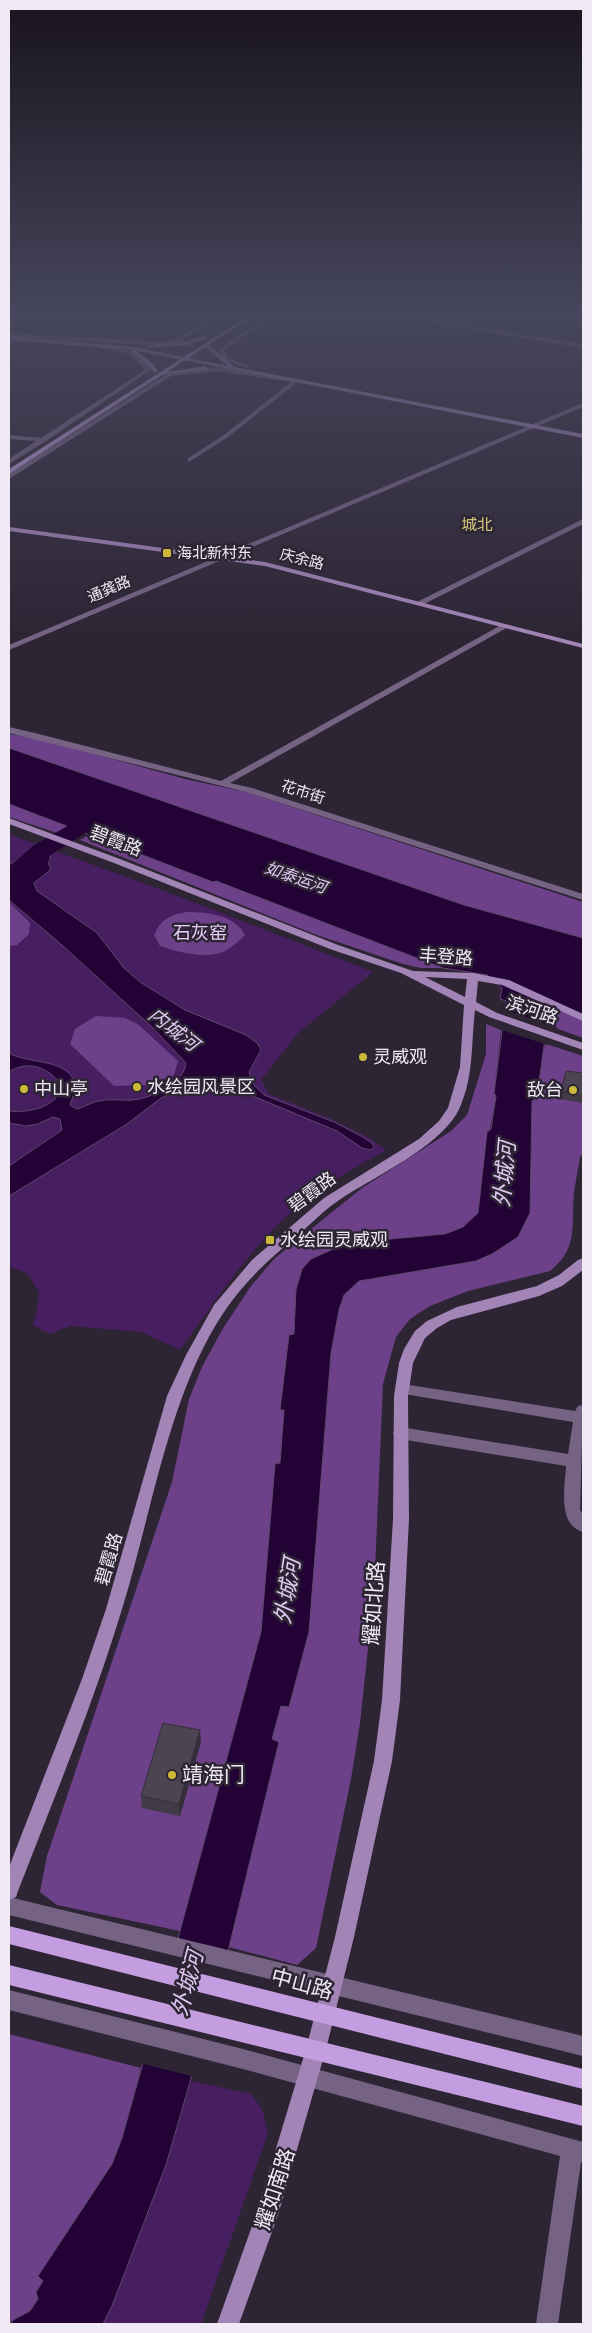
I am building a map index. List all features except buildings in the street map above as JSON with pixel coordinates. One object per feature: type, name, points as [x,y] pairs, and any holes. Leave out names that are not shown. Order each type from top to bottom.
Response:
[{"type":"main road","points":[[9,468],[83,419]]},
{"type":"main road","points":[[9,472],[92,419]]},
{"type":"main road","name":"中山路","points":[[9,1935],[118,1964],[258,1997],[583,2079]]},
{"type":"main road","points":[[9,1975],[583,2116]]},
{"type":"street","points":[[9,462],[74,419]]},
{"type":"street","points":[[9,477],[100,419]]},
{"type":"street","points":[[189,460],[248,419]]},
{"type":"street","points":[[504,419],[583,432]]},
{"type":"street","name":"通龚路","points":[[9,648],[220,557],[551,419]]},
{"type":"street","points":[[537,425],[583,436]]},
{"type":"street","points":[[9,437],[50,441]]},
{"type":"street","points":[[419,603],[583,521]]},
{"type":"street","name":"庆余路","points":[[9,529],[220,557],[278,567],[583,646]]},
{"type":"street","points":[[221,784],[506,626]]},
{"type":"street","name":"花市街","points":[[9,730],[250,790],[583,897]]},
{"type":"street","name":"碧霞路","points":[[9,821],[52,836],[334,947],[405,971],[435,985],[470,1006],[466,1067],[454,1108],[442,1124],[422,1142],[329,1201],[257,1263],[219,1308],[193,1355],[174,1396],[129,1561],[90,1679],[9,1891]]},
{"type":"street","name":"丰登路","points":[[405,971],[473,976],[505,982],[583,1018]]},
{"type":"street","points":[[470,1006],[473,976]]},
{"type":"street","name":"滨河路","points":[[470,1006],[492,1016],[583,1047]]},
{"type":"street","name":"耀如北路","points":[[316,2051],[334,1985],[383,1762],[390,1717],[402,1481],[400,1433],[404,1375],[410,1350],[421,1334],[440,1319],[461,1310],[523,1296],[547,1288],[571,1275],[583,1264]]},
{"type":"street","points":[[403,1389],[582,1414],[574,1461],[572,1511],[583,1526]]},
{"type":"street","points":[[400,1433],[574,1461]]},
{"type":"street","points":[[9,1906],[583,2046]]},
{"type":"street","points":[[9,2000],[243,2059],[577,2151],[547,2324]]},
{"type":"street","name":"耀如南路","points":[[228,2324],[273,2196],[316,2051]]},
{"type":"green space","points":[[9,734],[40,739],[185,779],[246,792],[583,902],[583,938],[464,905],[9,748]]},
{"type":"green space","points":[[9,804],[69,826],[57,833],[9,817]]},
{"type":"green space","name":"水绘园风景区","points":[[9,834],[178,896],[373,972],[298,1033],[261,1080],[269,1094],[333,1120],[371,1139],[386,1150],[335,1180],[287,1216],[243,1263],[180,1350],[141,1332],[70,1326],[50,1334],[33,1325],[39,1292],[27,1273],[9,1267]]},
{"type":"green space","points":[[90,834],[213,882],[216,880],[443,968],[421,968],[403,964],[314,934],[80,840]]},
{"type":"green space","points":[[9,902],[30,923],[29,934],[17,945],[9,946]]},
{"type":"green space","name":"石灰窑","points":[[187,912],[212,914],[228,919],[235,923],[245,935],[223,952],[216,954],[191,954],[160,946],[154,935],[163,921],[171,916]]},
{"type":"green space","points":[[552,1011],[583,1014],[583,1038],[558,1029],[548,1017]]},
{"type":"green space","points":[[96,1016],[125,1018],[138,1024],[178,1061],[174,1075],[147,1085],[114,1086],[70,1044],[75,1029]]},
{"type":"green space","points":[[486,1024],[501,1030],[494,1093],[496,1095],[483,1168],[478,1213],[462,1228],[445,1234],[347,1243],[312,1259],[302,1269],[296,1290],[294,1334],[289,1335],[280,1409],[284,1410],[280,1463],[275,1464],[261,1632],[180,1931],[57,1905],[40,1892],[47,1856],[172,1482],[189,1399],[202,1367],[222,1330],[251,1286],[275,1258],[362,1188],[451,1131],[467,1115],[486,1054]]},
{"type":"green space","points":[[546,1044],[583,1056],[583,1153],[580,1157],[574,1192],[570,1245],[566,1254],[550,1271],[468,1291],[430,1306],[410,1319],[396,1337],[383,1384],[374,1593],[360,1723],[351,1779],[316,1948],[297,1965],[229,1947],[279,1742],[272,1739],[281,1705],[289,1707],[323,1458],[331,1353],[339,1310],[344,1295],[359,1281],[476,1261],[530,1213],[532,1101],[537,1097],[542,1054]]},
{"type":"green space","points":[[9,2034],[141,2068],[122,2138],[112,2164],[38,2276],[43,2281],[36,2292],[38,2299],[30,2311],[13,2320],[10,2324]]},
{"type":"green space","points":[[191,2081],[251,2094],[262,2109],[268,2133],[201,2324],[103,2324],[112,2306],[166,2165]]},
{"type":"water","points":[[9,748],[464,905],[583,938],[583,1014],[553,1011],[548,1017],[537,1097],[532,1101],[530,1213],[518,1237],[492,1254],[476,1261],[359,1281],[344,1295],[339,1310],[331,1353],[309,1632],[289,1707],[281,1706],[272,1739],[279,1742],[229,1947],[166,2165],[112,2306],[103,2324],[10,2324],[13,2320],[30,2311],[38,2299],[36,2292],[43,2281],[38,2276],[112,2164],[122,2138],[180,1931],[261,1632],[275,1464],[280,1463],[284,1410],[280,1410],[289,1335],[294,1334],[296,1290],[302,1269],[311,1259],[347,1243],[445,1234],[463,1227],[478,1213],[487,1132],[491,1129],[496,1096],[494,1093],[506,1001],[500,999],[502,988],[487,975],[443,968],[9,804]]},
{"type":"water","points":[[33,851],[41,851],[51,857],[48,864],[51,867],[49,871],[34,883],[37,891],[97,933],[124,968],[140,982],[185,1010],[246,1035],[258,1044],[261,1050],[249,1072],[252,1083],[264,1095],[334,1122],[361,1136],[372,1143],[374,1147],[371,1150],[362,1148],[337,1131],[248,1094],[217,1085],[192,1084],[161,1098],[127,1124],[9,1196],[9,1166],[62,1130],[60,1119],[53,1117],[38,1124],[26,1126],[9,1123],[9,1111],[32,1110],[47,1105],[58,1095],[62,1088],[52,1075],[36,1067],[23,1066],[9,1071],[9,1053],[57,1066],[66,1071],[72,1077],[75,1086],[70,1105],[77,1109],[99,1101],[134,1100],[154,1094],[175,1082],[184,1070],[186,1063],[152,1027],[9,900],[9,865]]},
{"type":"pier","points":[[501,1009],[550,1025],[548,1045],[499,1029]]},
{"type":"pier","points":[[175,1941],[230,1954],[195,2077],[140,2063]]},
{"type":"waterway","name":"内城河","points":[[9,878],[41,851],[102,814]]},
{"type":"place","name":"海北新村东","points":[[167,553]]},
{"type":"place","name":"灵威观","points":[[363,1057]]},
{"type":"place","name":"水绘园风景区","points":[[137,1087]]},
{"type":"place","name":"中山亭","points":[[24,1089]]},
{"type":"place","name":"敌台","points":[[573,1090]]},
{"type":"place","name":"水绘园灵威观","points":[[270,1240]]},
{"type":"place","name":"靖海门","points":[[172,1775]]},
{"type":"district","name":"城北","points":[[477,524]]},
{"type":"water label","name":"如泰运河","points":[[296,877]]},
{"type":"water label","name":"外城河","points":[[504,1174]]},
{"type":"water label","name":"外城河","points":[[287,1591]]},
{"type":"water label","name":"外城河","points":[[187,1983]]}]
